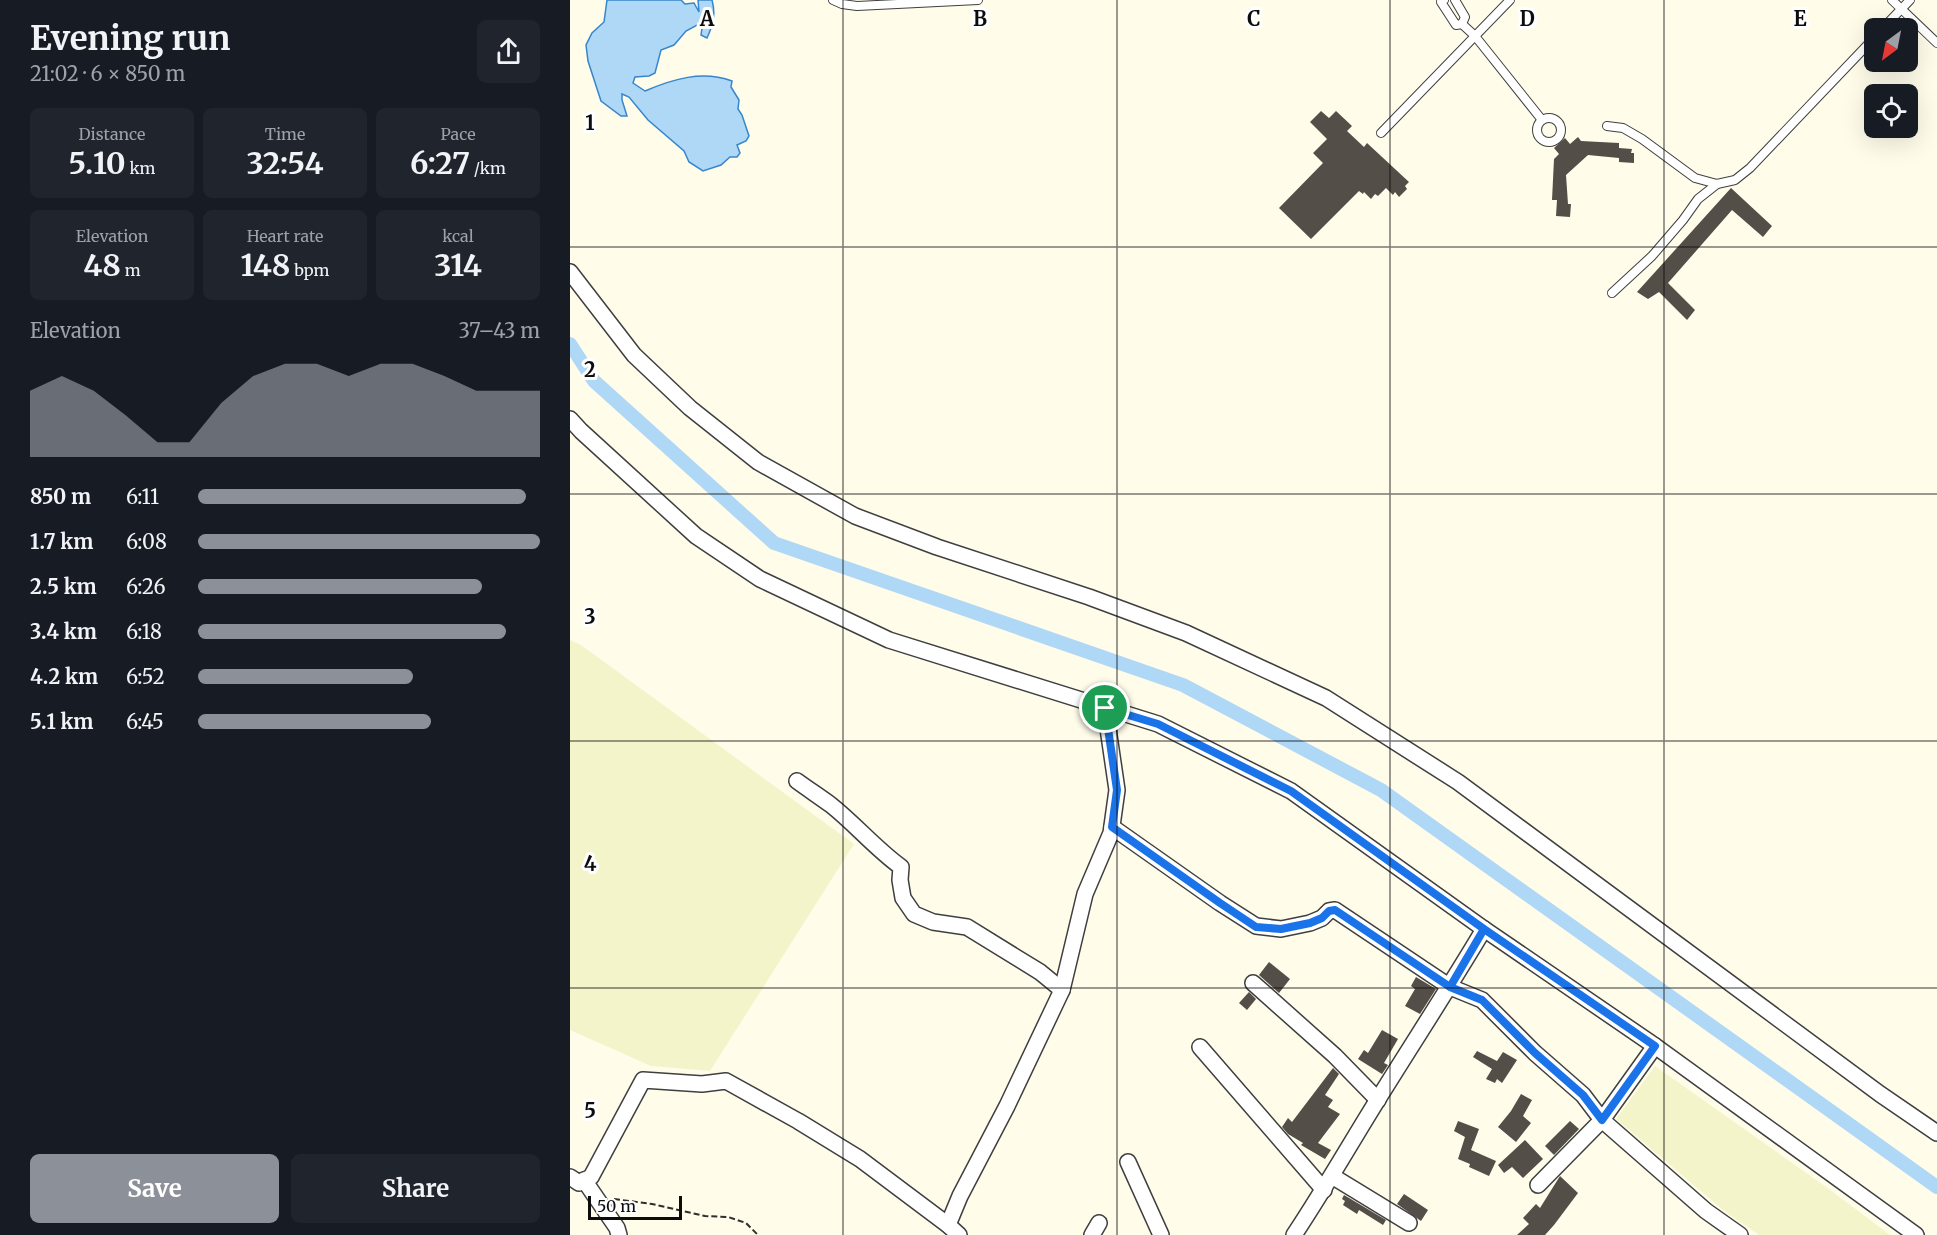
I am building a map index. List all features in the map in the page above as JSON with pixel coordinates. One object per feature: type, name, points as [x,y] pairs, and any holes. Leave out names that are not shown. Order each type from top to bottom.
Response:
[{"type":"street","points":[[570,272],[634,355],[690,408],[758,462],[855,516],[937,547],[1089,597],[1186,633],[1326,698],[1458,782],[1880,1094],[1937,1133]]},
{"type":"street","points":[[570,419],[696,536],[760,579],[889,640],[1158,724],[1291,791],[1484,929],[1655,1046],[1916,1235]]},
{"type":"street","points":[[577,1179],[591,1177],[644,1080],[702,1084],[726,1081],[798,1120],[860,1159],[953,1230],[960,1196],[1007,1106],[1062,990],[1085,894],[1111,833],[1117,790],[1105,708]]},
{"type":"street","points":[[797,781],[831,805],[884,855],[901,867],[900,880],[903,898],[914,914],[933,922],[967,927],[1040,972],[1062,990]]},
{"type":"street","points":[[1112,827],[1256,927],[1281,929],[1310,923],[1322,918],[1329,911],[1335,910],[1450,987],[1482,1000],[1535,1053],[1583,1095],[1602,1120],[1707,1211],[1740,1235]]},
{"type":"street","points":[[1294,1235],[1484,929]]},
{"type":"street","points":[[1253,984],[1335,1056],[1378,1100]]},
{"type":"street","points":[[1538,1185],[1602,1120],[1655,1046]]},
{"type":"street","points":[[1200,1047],[1324,1190]]},
{"type":"street","points":[[1128,1162],[1161,1235]]},
{"type":"street","points":[[1332,1176],[1409,1223]]},
{"type":"street","points":[[577,1179],[617,1228],[619,1235]]},
{"type":"lane","points":[[833,0],[856,6],[978,0]]},
{"type":"lane","points":[[1444,0],[1441,2],[1456,25],[1462,24]]},
{"type":"lane","points":[[1455,0],[1465,17],[1462,24]]},
{"type":"lane","points":[[1381,133],[1510,0]]},
{"type":"lane","points":[[1892,0],[1937,43]]},
{"type":"lane","points":[[1892,18],[1910,0]]},
{"type":"lane","points":[[1462,24],[1475,36],[1542,120]]},
{"type":"lane","points":[[1612,293],[1652,256],[1698,199],[1718,184],[1735,180],[1750,168],[1864,49]]},
{"type":"lane","points":[[1607,126],[1623,128],[1648,143],[1695,178],[1718,184]]},
{"type":"path","points":[[607,1196],[617,1201],[651,1204],[705,1216],[728,1218],[746,1223],[758,1235]]},
{"type":"green space","points":[[570,640],[581,645],[854,844],[710,1071],[651,1066],[570,1030]]},
{"type":"green space","points":[[1655,1066],[1890,1235],[1759,1235],[1723,1210],[1616,1119]]},
{"type":"water","points":[[607,0],[681,0],[685,4],[694,3],[699,12],[698,0],[712,0],[713,19],[707,38],[701,35],[702,28],[697,25],[686,31],[674,45],[661,50],[655,73],[635,77],[633,83],[645,91],[688,77],[710,76],[732,81],[731,87],[739,100],[738,109],[749,136],[746,141],[737,145],[740,153],[737,157],[730,157],[721,165],[703,171],[689,162],[684,151],[648,120],[629,97],[622,94],[627,116],[621,116],[601,101],[588,61],[586,45],[592,33],[604,22]]},
{"type":"building","points":[[1321,111],[1329,118],[1336,111],[1352,126],[1347,131],[1364,147],[1367,143],[1409,182],[1405,186],[1407,189],[1399,197],[1395,192],[1393,195],[1386,188],[1371,199],[1364,192],[1363,194],[1359,191],[1311,239],[1279,208],[1323,163],[1313,153],[1327,139],[1310,122]]},
{"type":"building","points":[[1578,137],[1581,141],[1619,143],[1619,148],[1632,149],[1634,163],[1619,162],[1619,158],[1588,155],[1566,175],[1568,204],[1571,204],[1570,217],[1556,216],[1557,200],[1552,200],[1554,159],[1559,154],[1554,148],[1565,138],[1570,144]]},
{"type":"building","points":[[1731,188],[1772,226],[1763,237],[1732,210],[1668,283],[1695,310],[1687,320],[1659,292],[1648,299],[1637,292]]},
{"type":"building","points":[[1269,962],[1290,979],[1279,993],[1259,975]]},
{"type":"building","points":[[1416,977],[1436,989],[1420,1014],[1405,1006],[1415,989],[1411,986]]},
{"type":"building","points":[[1249,992],[1256,999],[1247,1010],[1239,1003]]},
{"type":"building","points":[[1382,1030],[1398,1039],[1384,1063],[1388,1065],[1382,1074],[1358,1059],[1364,1050],[1368,1053]]},
{"type":"building","points":[[1477,1051],[1497,1061],[1503,1052],[1517,1060],[1502,1083],[1497,1079],[1495,1083],[1486,1079],[1492,1069],[1473,1057]]},
{"type":"building","points":[[1333,1068],[1339,1074],[1325,1095],[1333,1100],[1328,1107],[1340,1114],[1318,1143],[1331,1150],[1325,1159],[1301,1145],[1303,1143],[1288,1134],[1282,1127],[1288,1118],[1292,1122]]},
{"type":"building","points":[[1521,1094],[1532,1100],[1523,1116],[1531,1123],[1516,1142],[1498,1127]]},
{"type":"building","points":[[1458,1121],[1479,1129],[1471,1150],[1496,1161],[1489,1176],[1458,1159],[1465,1137],[1454,1131]]},
{"type":"building","points":[[1570,1121],[1579,1129],[1554,1155],[1545,1146]]},
{"type":"building","points":[[1525,1140],[1543,1159],[1523,1178],[1512,1167],[1504,1173],[1498,1165]]},
{"type":"building","points":[[1560,1176],[1578,1193],[1545,1235],[1517,1235],[1529,1224],[1523,1218],[1536,1204],[1540,1208]]},
{"type":"building","points":[[1404,1194],[1428,1210],[1421,1221],[1397,1204]]},
{"type":"building","points":[[1344,1195],[1386,1220],[1383,1225],[1359,1210],[1357,1214],[1343,1205]]},
{"type":"waterway","points":[[570,344],[594,381],[774,543],[1183,685],[1381,790],[1937,1187]]},
{"type":"route","points":[[1105,708],[1117,790],[1112,827],[1256,927],[1281,929],[1310,923],[1322,918],[1329,911],[1335,910],[1450,987],[1484,929],[1655,1046],[1602,1120],[1583,1095],[1535,1053],[1482,1000],[1450,987],[1484,929],[1291,791],[1158,724],[1105,708]]}]
